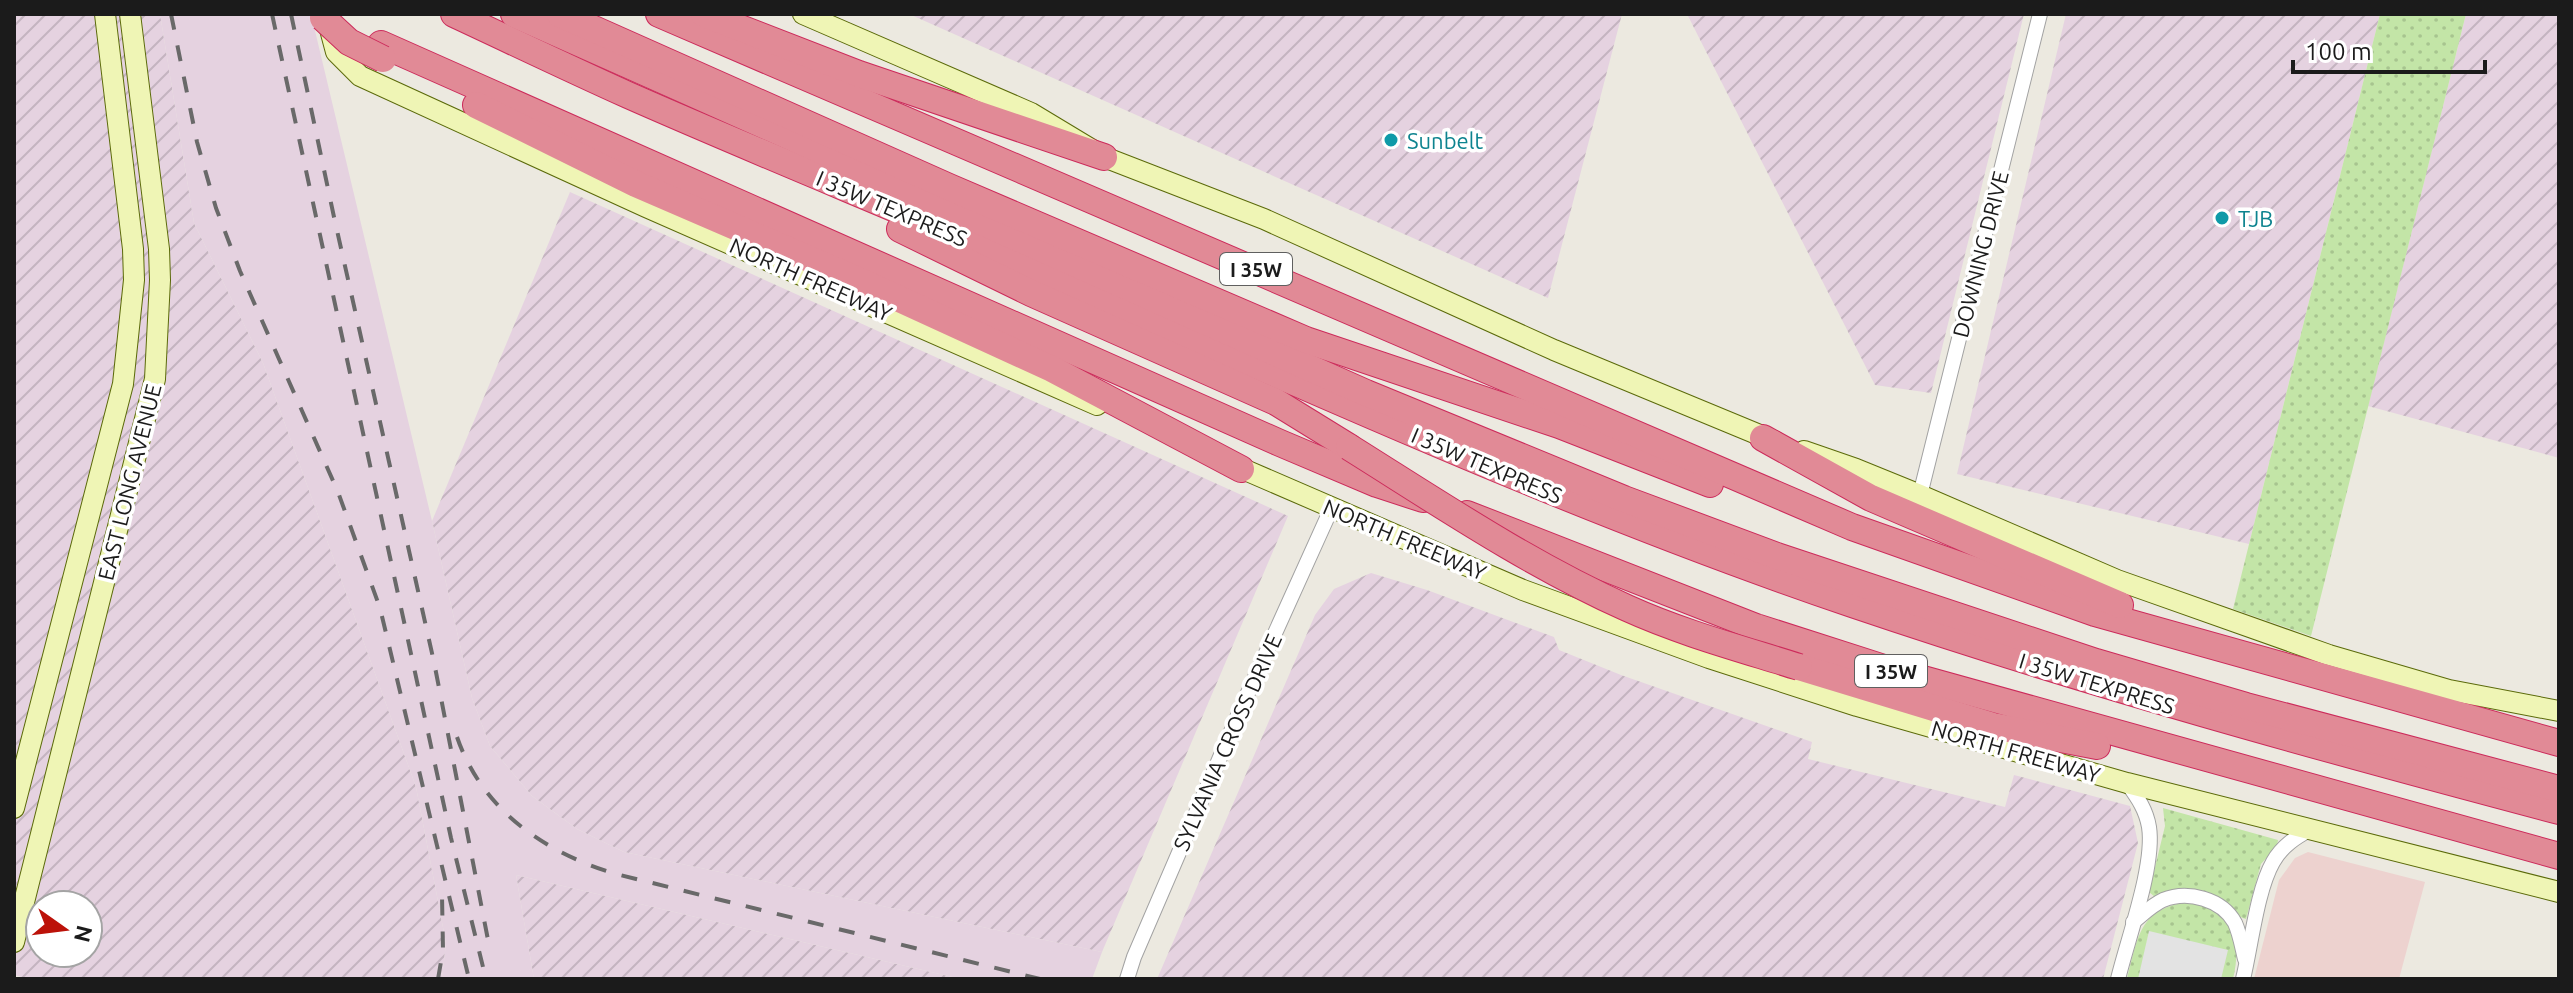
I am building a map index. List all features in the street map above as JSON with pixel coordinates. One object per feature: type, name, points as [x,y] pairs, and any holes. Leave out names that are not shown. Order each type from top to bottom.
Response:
[{"type":"highway","name":"I 35W TEXPRESS","points":[[454,14],[628,95],[1037,269],[1524,482],[1849,603],[2143,697],[2559,811]]},
{"type":"highway","name":"I 35W TEXPRESS","points":[[514,14],[1353,387],[1624,499],[1777,556],[2096,662],[2246,706],[2559,789]]},
{"type":"highway","points":[[560,14],[949,187],[1306,340],[1559,425],[1825,530],[1852,527]]},
{"type":"highway","name":"I 35W","points":[[659,14],[1852,527],[2080,608],[2559,743]]},
{"type":"highway","points":[[704,14],[859,74],[1104,157]]},
{"type":"highway","points":[[321,15],[349,42],[382,52],[636,184],[858,280],[1052,369],[1241,469]]},
{"type":"highway","name":"NORTH FREEWAY","points":[[382,52],[1377,484],[1476,516],[1756,627],[1887,669],[2559,856]]},
{"type":"highway","points":[[628,95],[1031,293],[1276,402],[1513,551],[1627,608],[1677,628],[1993,726],[2071,740],[2358,812],[2371,803]]},
{"type":"highway","points":[[1763,438],[1871,498],[2147,617],[2171,635]]},
{"type":"main road","name":"EAST LONG AVENUE","points":[[14,808],[123,384],[129,346],[133,249],[105,14]]},
{"type":"main road","name":"EAST LONG AVENUE","points":[[14,942],[155,379],[160,295],[159,249],[130,14]]},
{"type":"main road","points":[[803,14],[1031,113],[1104,157],[1264,219],[1554,350],[1763,438],[1856,469],[2117,580],[2329,655],[2449,690],[2559,711]]},
{"type":"main road","name":"NORTH FREEWAY","points":[[321,15],[336,52],[360,76],[646,207],[1523,590],[1709,658],[1857,706],[2127,783],[2559,892]]},
{"type":"main road","points":[[114,86],[139,81]]},
{"type":"main road","points":[[65,611],[95,619]]},
{"type":"street","name":"DOWNING DRIVE","points":[[1920,495],[2040,14]]},
{"type":"street","name":"SYLVANIA CROSS DRIVE","points":[[1127,979],[1243,704],[1332,507]]},
{"type":"street","points":[[2118,979],[2150,849],[2149,825],[2142,804],[2127,783]]},
{"type":"street","points":[[2245,973],[2262,894],[2273,862],[2292,839],[2311,829]]},
{"type":"street","points":[[2133,922],[2164,900],[2182,895],[2202,897],[2221,907],[2233,919],[2240,937],[2245,973]]},
{"type":"shaded area","points":[[14,14],[160,14],[194,223],[263,363],[416,787],[446,943],[442,979],[30,979],[14,975]]},
{"type":"shaded area","points":[[160,14],[311,14],[472,698],[490,746],[532,796],[577,829],[624,852],[1102,952],[1092,979],[961,979],[516,875],[534,979],[442,979],[446,943],[416,787],[263,363],[194,223]]},
{"type":"shaded area","points":[[909,14],[1622,14],[1548,298]]},
{"type":"shaded area","points":[[1687,14],[2024,14],[1931,393],[1875,385]]},
{"type":"shaded area","points":[[2066,14],[2380,14],[2249,544],[1957,474]]},
{"type":"shaded area","points":[[2466,14],[2559,14],[2559,458],[2368,406]]},
{"type":"shaded area","points":[[570,192],[1288,516],[1102,952],[624,852],[577,829],[532,796],[490,746],[472,698],[432,521]]},
{"type":"shaded area","points":[[1371,573],[1427,590],[1554,637],[1559,650],[1621,675],[1812,742],[1808,759],[2005,807],[2014,775],[2130,806],[2138,843],[2103,979],[1157,979],[1315,615],[1334,589]]},
{"type":"shaded area","points":[[2308,852],[2425,882],[2399,979],[2254,979],[2279,880],[2295,858]]},
{"type":"shaded area","points":[[516,875],[961,979],[534,979]]},
{"type":"shaded area","points":[[2149,931],[2228,950],[2221,979],[2138,979]]},
{"type":"green space","points":[[2380,14],[2466,14],[2311,636],[2233,609]]},
{"type":"green space","points":[[2163,808],[2278,840],[2277,846],[2261,864],[2246,919],[2219,898],[2201,890],[2173,891],[2155,897],[2149,892],[2165,826]]},
{"type":"green space","points":[[2189,902],[2215,912],[2231,929],[2236,951],[2233,979],[2127,979],[2138,938],[2150,918],[2172,905]]},
{"type":"railway","points":[[171,14],[197,142],[216,208],[240,271],[338,492],[380,608],[469,979]]},
{"type":"railway","points":[[272,14],[451,838],[486,979]]},
{"type":"railway","points":[[291,14],[434,662],[489,945]]},
{"type":"railway","points":[[457,737],[482,786],[500,807],[541,841],[590,865],[1040,979]]},
{"type":"railway","points":[[438,979],[443,950],[442,895]]},
{"type":"place","name":"Sunbelt","points":[[1391,140]]},
{"type":"place","name":"TJB","points":[[2222,218]]}]
